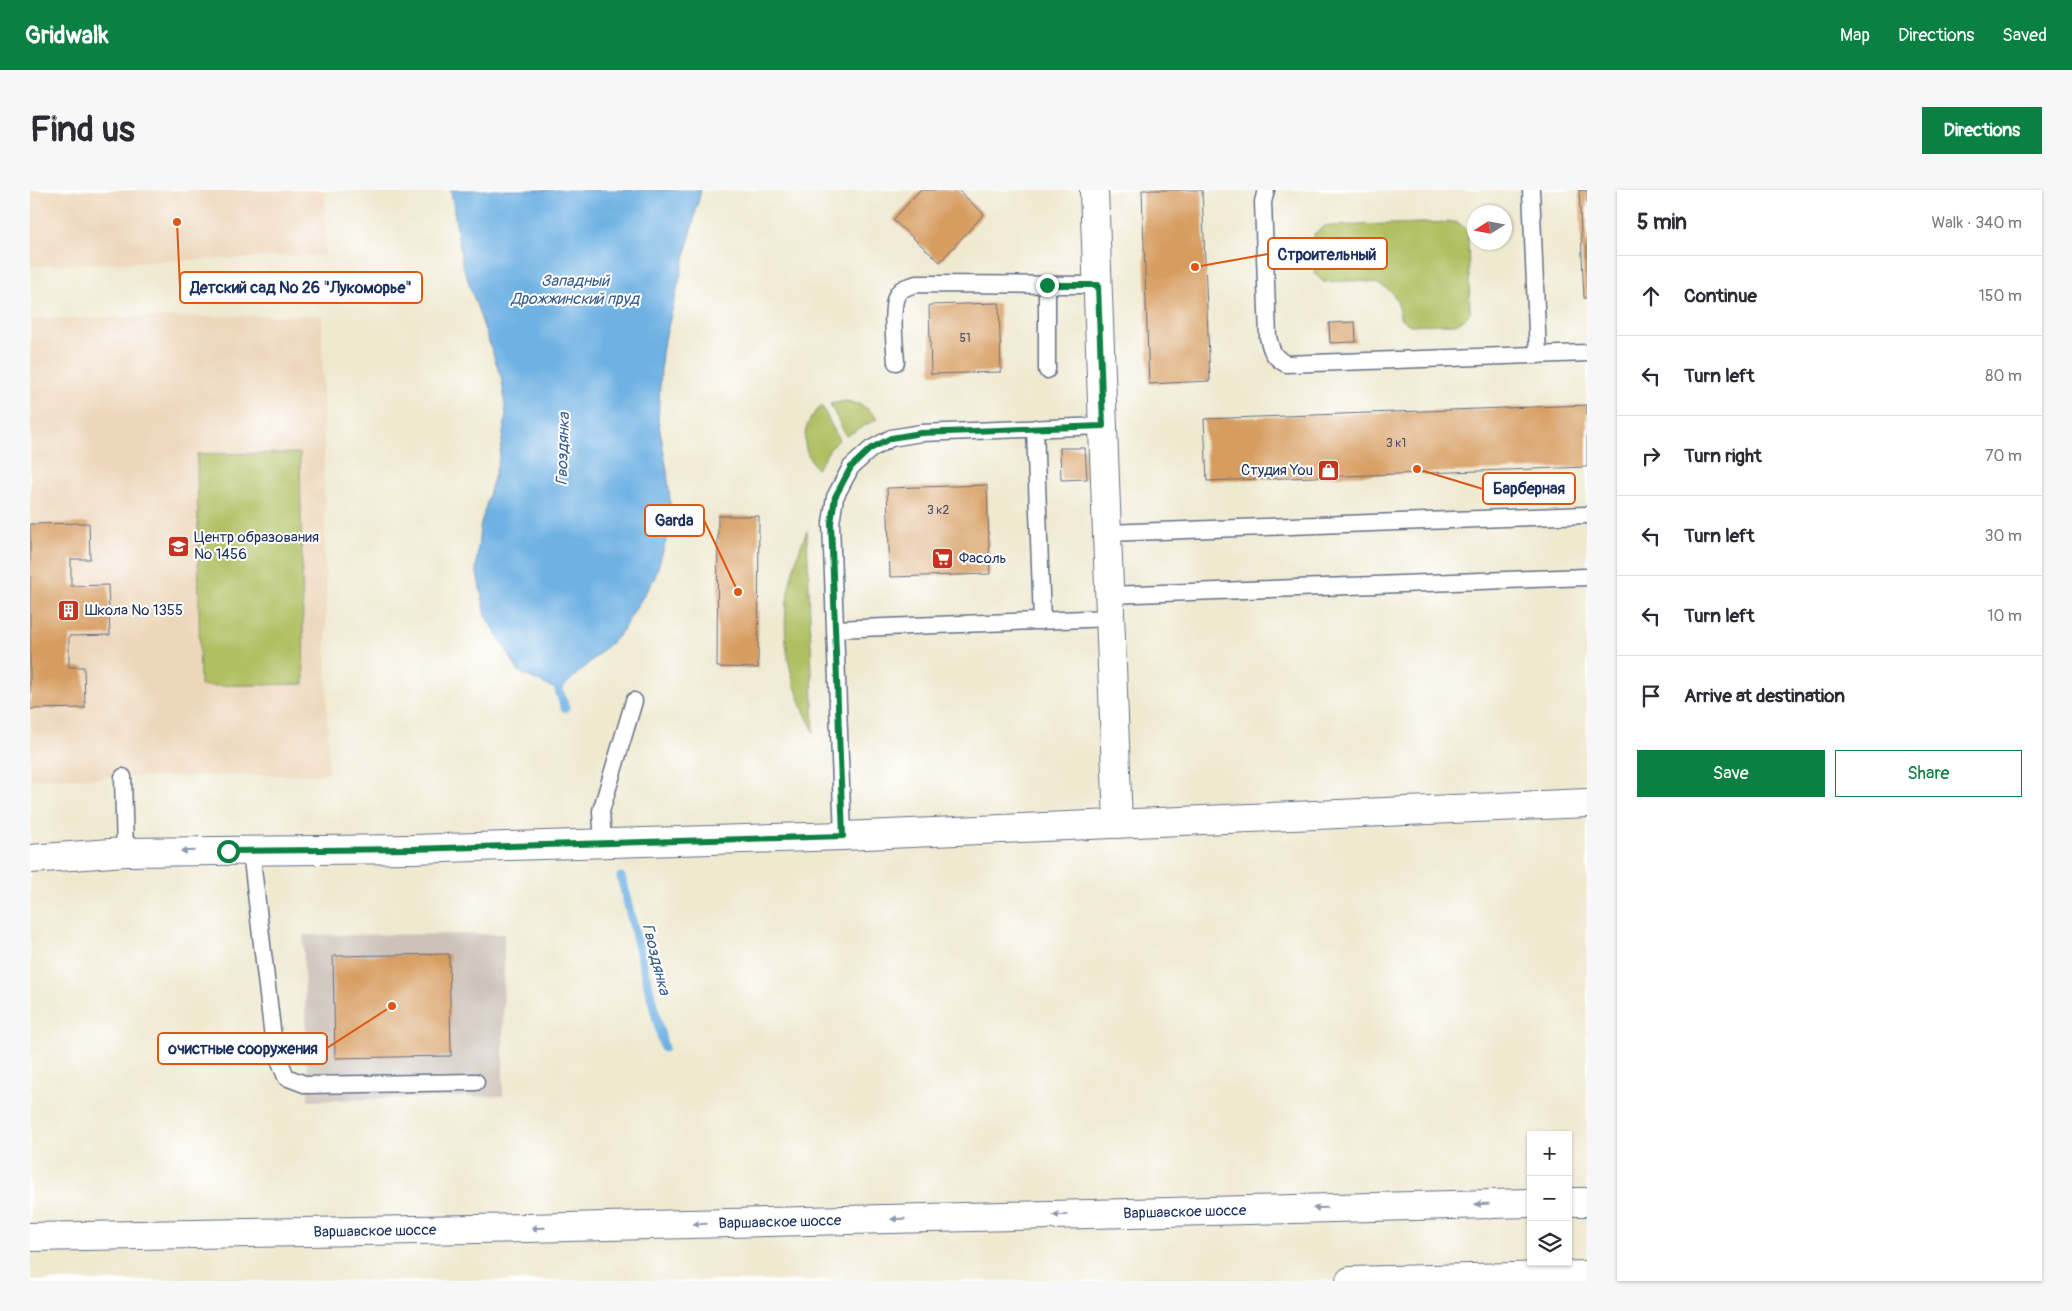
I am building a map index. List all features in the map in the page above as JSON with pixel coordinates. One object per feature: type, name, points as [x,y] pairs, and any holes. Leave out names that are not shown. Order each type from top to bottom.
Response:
[{"type":"street","points":[[1094,190],[1118,824]]},
{"type":"street","points":[[30,859],[125,852],[412,849],[843,836],[1587,803]]},
{"type":"street","points":[[1572,1202],[1587,1202]]},
{"type":"street","name":"Варшавское шоссе","points":[[30,1237],[517,1229],[1527,1203]]},
{"type":"street","points":[[1350,1281],[1587,1275]]},
{"type":"lane","points":[[1266,190],[1262,202],[1268,337],[1271,351],[1278,360],[1286,364],[1587,353]]},
{"type":"lane","points":[[1531,190],[1538,355]]},
{"type":"lane","points":[[896,362],[894,307],[897,295],[904,288],[917,284],[1098,285]]},
{"type":"lane","points":[[1047,285],[1047,370]]},
{"type":"lane","points":[[843,836],[831,523],[835,497],[851,467],[870,449],[891,438],[921,433],[1103,426]]},
{"type":"lane","points":[[1035,428],[1042,621]]},
{"type":"lane","points":[[1107,533],[1587,515]]},
{"type":"lane","points":[[835,629],[1042,621],[1110,607],[1587,577]]},
{"type":"lane","points":[[603,843],[601,811],[634,701]]},
{"type":"lane","points":[[123,777],[125,852]]},
{"type":"lane","points":[[251,851],[274,1046],[286,1077],[307,1085],[476,1082]]},
{"type":"shaded area","points":[[30,190],[325,190],[325,255],[30,266]]},
{"type":"shaded area","name":"Центр образования № 1456","points":[[322,315],[328,774],[30,779],[30,319]]},
{"type":"shaded area","points":[[504,934],[503,1096],[308,1101],[303,935]]},
{"type":"green space","points":[[1455,222],[1463,226],[1467,233],[1468,250],[1470,313],[1465,319],[1455,324],[1410,325],[1400,318],[1398,303],[1392,293],[1383,287],[1361,281],[1323,282],[1315,274],[1314,234],[1324,226]]},
{"type":"green space","points":[[846,401],[864,407],[877,419],[846,436],[830,404]]},
{"type":"green space","points":[[822,406],[839,440],[830,449],[817,469],[807,453],[805,436],[810,420]]},
{"type":"green space","points":[[300,453],[304,684],[200,686],[197,454]]},
{"type":"green space","points":[[807,531],[814,732],[793,681],[785,632],[790,583]]},
{"type":"water","name":"Западный Дрожжинский пруд","points":[[451,190],[701,190],[662,352],[658,419],[667,471],[672,521],[655,577],[620,634],[559,691],[519,672],[486,615],[476,569],[480,527],[499,459],[506,415],[502,380],[462,263]]},
{"type":"building","points":[[920,190],[958,190],[984,214],[940,262],[893,220]]},
{"type":"building","points":[[1142,190],[1202,190],[1210,381],[1149,384]]},
{"type":"building","points":[[1579,190],[1587,190],[1587,298],[1584,298]]},
{"type":"building","points":[[999,303],[1001,372],[931,374],[929,305]]},
{"type":"building","points":[[1355,322],[1356,342],[1330,343],[1329,323]]},
{"type":"building","points":[[1587,405],[1587,467],[1207,481],[1204,419]]},
{"type":"building","points":[[1060,448],[1085,448],[1087,479],[1061,480]]},
{"type":"building","points":[[987,485],[990,574],[890,577],[887,488]]},
{"type":"building","points":[[718,516],[759,516],[758,668],[717,667]]},
{"type":"building","name":"Школа № 1355","points":[[89,523],[90,559],[71,559],[71,586],[108,585],[110,635],[69,636],[69,667],[84,667],[85,708],[30,709],[30,524]]},
{"type":"building","points":[[449,954],[451,1056],[335,1058],[333,956]]},
{"type":"waterway","name":"Гвоздянка","points":[[558,680],[559,691],[565,708]]},
{"type":"waterway","name":"Гвоздянка","points":[[621,877],[664,1048]]},
{"type":"place","name":"Детский сад № 26 \"Лукоморье\"","points":[[177,222]]},
{"type":"place","name":"Строительный","points":[[1195,267]]},
{"type":"place","name":"Барберная","points":[[1417,469]]},
{"type":"place","name":"Студия You","points":[[1329,470]]},
{"type":"place","name":"Центр образования № 1456","points":[[178,546]]},
{"type":"place","name":"Фасоль","points":[[943,558]]},
{"type":"place","name":"Garda","points":[[738,592]]},
{"type":"place","name":"Школа № 1355","points":[[69,610]]},
{"type":"place","name":"очистные сооружения","points":[[392,1006]]},
{"type":"route","points":[[228,851],[412,849],[843,836],[831,523],[835,497],[851,467],[870,449],[891,438],[921,433],[1103,426],[1098,285],[1047,285]]}]
